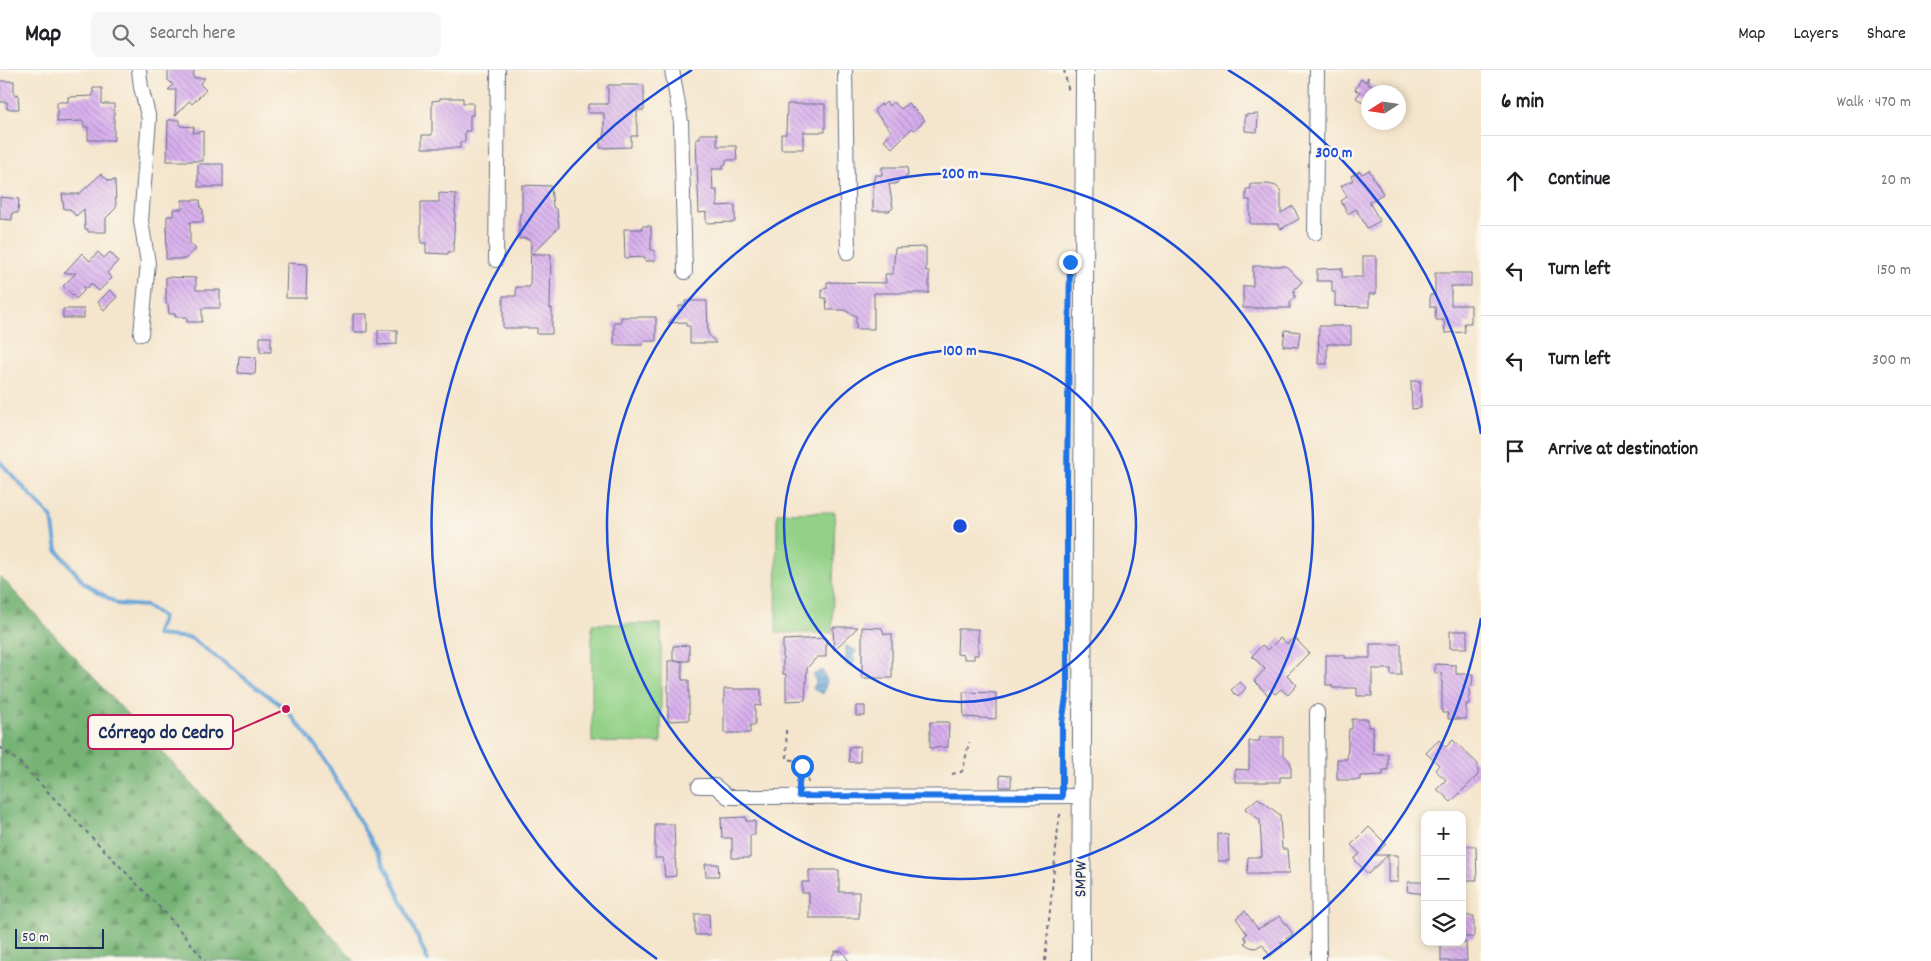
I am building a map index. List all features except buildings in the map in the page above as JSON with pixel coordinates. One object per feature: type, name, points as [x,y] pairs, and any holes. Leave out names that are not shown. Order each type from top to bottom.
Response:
[{"type":"street","points":[[140,70],[141,87],[149,119],[141,221],[148,264],[142,334]]},
{"type":"street","points":[[496,260],[498,70]]},
{"type":"street","points":[[672,70],[681,122],[685,272]]},
{"type":"street","points":[[845,70],[848,254]]},
{"type":"street","name":"SMPW","points":[[1081,961],[1085,70]]},
{"type":"street","points":[[1315,233],[1317,70]]},
{"type":"street","points":[[1317,712],[1319,961]]},
{"type":"street","points":[[699,786],[715,786],[728,797],[1083,796]]},
{"type":"path","points":[[1064,70],[1071,99]]},
{"type":"path","points":[[1067,488],[1068,468]]},
{"type":"path","points":[[1046,961],[1059,818],[1062,812],[1062,723],[1067,691]]},
{"type":"path","points":[[786,730],[787,759],[802,762],[799,796]]},
{"type":"path","points":[[952,774],[963,770],[969,742]]},
{"type":"path","points":[[0,747],[21,764],[168,916],[205,961]]},
{"type":"green space","points":[[835,512],[832,633],[776,633],[777,513]]},
{"type":"green space","points":[[0,576],[355,961],[0,961]]},
{"type":"green space","points":[[592,624],[661,624],[661,743],[592,742]]},
{"type":"water","points":[[846,646],[857,651],[853,655],[855,662],[852,667],[846,665]]},
{"type":"water","points":[[822,670],[827,681],[823,694],[813,689],[816,682],[813,675]]},
{"type":"waterway","points":[[0,462],[52,518],[57,550],[84,583],[118,604],[146,606],[163,617],[156,635],[191,638],[286,709],[319,750],[390,875],[428,961]]},
{"type":"place","name":"Córrego do Cedro","points":[[286,709]]},
{"type":"route","points":[[802,766],[802,773],[799,779],[799,796],[1062,797],[1062,723],[1067,691],[1070,262]]}]
